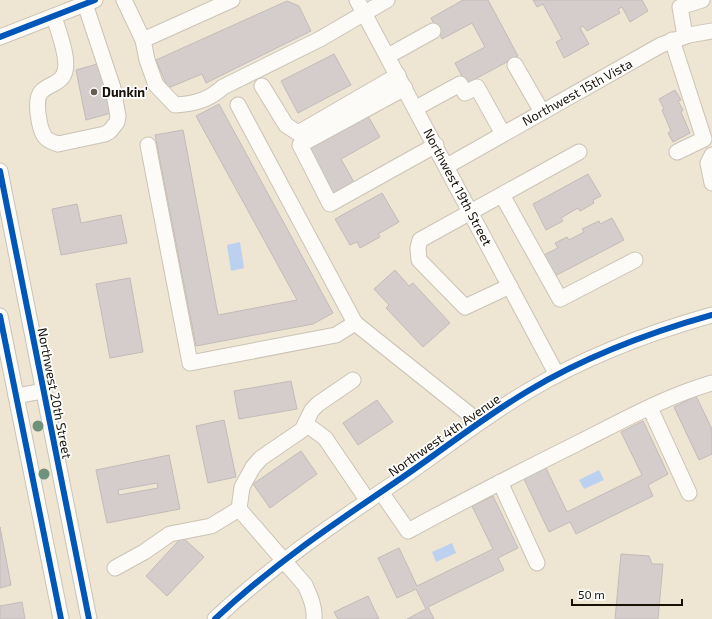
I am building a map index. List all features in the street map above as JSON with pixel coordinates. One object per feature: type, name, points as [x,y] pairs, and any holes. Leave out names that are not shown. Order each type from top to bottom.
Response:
[{"type":"street","points":[[124,0],[143,40],[147,60],[156,85],[175,105],[193,104],[214,96],[223,87],[320,38],[361,6],[387,0]]},
{"type":"street","points":[[143,40],[232,0]]},
{"type":"street","points":[[677,152],[704,139],[679,38],[680,7],[702,0]]},
{"type":"street","points":[[0,37],[90,2],[113,88],[118,116],[114,127],[105,134],[58,144],[52,142],[44,136],[38,113],[40,93],[54,85],[63,76],[66,70],[65,60],[54,17]]},
{"type":"street","name":"Northwest 19th Street","points":[[361,6],[472,212],[557,376]]},
{"type":"street","points":[[388,56],[433,31]]},
{"type":"street","name":"Northwest 15th Vista","points":[[447,166],[653,49],[679,38],[712,31]]},
{"type":"street","points":[[515,65],[542,112]]},
{"type":"street","points":[[262,86],[286,125],[298,133],[401,81]]},
{"type":"street","points":[[401,81],[300,145],[330,204],[436,145]]},
{"type":"street","points":[[416,108],[460,84],[465,93],[477,87],[504,134]]},
{"type":"street","points":[[238,105],[355,323],[469,414],[476,424]]},
{"type":"street","points":[[148,145],[190,363],[336,335],[355,323]]},
{"type":"street","points":[[510,286],[465,307],[419,260],[418,248],[420,240],[579,152]]},
{"type":"street","points":[[712,155],[708,163],[712,183]]},
{"type":"street","name":"Northwest 20th Street","points":[[0,171],[89,619]]},
{"type":"street","points":[[502,195],[560,300],[635,260]]},
{"type":"street","name":"Northwest 4th Avenue","points":[[216,619],[283,561],[476,424],[528,391],[613,349],[655,333],[712,315]]},
{"type":"street","points":[[0,316],[61,619]]},
{"type":"street","points":[[314,619],[311,599],[305,585],[239,509],[242,487],[246,476],[261,458],[293,438],[302,430],[312,410],[318,404],[353,380]]},
{"type":"street","points":[[381,492],[408,530],[500,482],[650,408],[692,389],[712,383]]},
{"type":"street","points":[[16,396],[43,392]]},
{"type":"street","points":[[650,408],[689,493]]},
{"type":"street","points":[[306,424],[325,438],[368,500]]},
{"type":"street","points":[[500,482],[538,563]]},
{"type":"street","points":[[115,568],[144,552],[170,534],[211,526],[239,509]]},
{"type":"water","points":[[240,242],[244,268],[231,271],[227,245]]},
{"type":"water","points":[[599,470],[604,480],[584,489],[579,480]]},
{"type":"water","points":[[452,543],[456,553],[436,562],[432,552]]},
{"type":"building","points":[[463,0],[488,0],[518,56],[466,84],[455,63],[485,47],[472,23],[442,39],[431,18]]},
{"type":"building","points":[[533,0],[642,0],[648,11],[630,22],[622,7],[618,9],[620,13],[587,31],[583,26],[580,28],[589,44],[564,58],[556,42],[562,39],[543,4],[537,7]]},
{"type":"building","points":[[287,1],[299,6],[311,31],[206,83],[202,74],[168,88],[156,60]]},
{"type":"building","points":[[334,54],[351,85],[298,113],[281,81]]},
{"type":"building","points":[[101,63],[111,113],[86,120],[76,70]]},
{"type":"building","points":[[675,90],[681,100],[678,101],[683,110],[681,112],[690,133],[673,142],[668,133],[671,131],[659,99]]},
{"type":"building","points":[[219,104],[333,313],[313,324],[196,346],[155,135],[183,130],[218,315],[297,300],[196,116]]},
{"type":"building","points":[[365,111],[380,137],[341,159],[355,184],[331,197],[303,146]]},
{"type":"building","points":[[588,174],[601,196],[593,200],[594,203],[580,211],[578,208],[561,218],[563,221],[546,230],[533,204]]},
{"type":"building","points":[[382,193],[399,222],[378,234],[380,237],[360,248],[357,242],[350,245],[335,219]]},
{"type":"building","points":[[77,204],[81,223],[121,215],[127,243],[61,255],[52,209]]},
{"type":"building","points":[[612,218],[624,240],[553,277],[542,256],[558,248],[555,243],[567,237],[569,240],[584,232],[582,229],[599,221],[600,224]]},
{"type":"building","points":[[395,270],[409,286],[413,283],[450,323],[423,347],[386,308],[389,305],[374,289]]},
{"type":"building","points":[[130,278],[143,352],[110,358],[96,284]]},
{"type":"building","points":[[291,381],[297,409],[239,419],[234,391]]},
{"type":"building","points":[[696,396],[712,429],[712,454],[699,460],[674,407]]},
{"type":"building","points":[[377,400],[393,422],[358,445],[343,423]]},
{"type":"building","points":[[224,420],[236,477],[208,483],[196,426]]},
{"type":"building","points":[[643,421],[668,474],[648,485],[653,496],[576,534],[570,522],[549,532],[524,479],[546,468],[567,512],[642,475],[621,432]]},
{"type":"building","points":[[301,451],[317,474],[270,508],[253,484]]},
{"type":"building","points":[[169,455],[180,509],[107,523],[96,470]],"holes":[[[157,483],[158,488],[119,495],[118,490]]]},
{"type":"building","points":[[493,496],[518,548],[498,558],[504,570],[428,607],[434,619],[407,619],[426,609],[416,589],[397,598],[378,558],[399,548],[417,586],[493,549],[472,506]]},
{"type":"building","points":[[0,527],[11,585],[0,588]]},
{"type":"building","points":[[182,537],[204,557],[167,596],[146,576]]},
{"type":"building","points":[[621,554],[649,556],[652,564],[663,564],[658,619],[615,619]]},
{"type":"building","points":[[368,596],[379,619],[338,619],[334,612]]},
{"type":"building","points":[[22,602],[25,619],[0,619],[0,606]]},
{"type":"cycle path","points":[[0,37],[95,0]]},
{"type":"cycle path","points":[[0,171],[89,619]]},
{"type":"cycle path","points":[[215,619],[260,580],[306,544],[480,422],[528,391],[572,367],[617,347],[712,315]]},
{"type":"cycle path","points":[[0,316],[61,619]]},
{"type":"place","name":"Dunkin'","points":[[94,92]]}]
